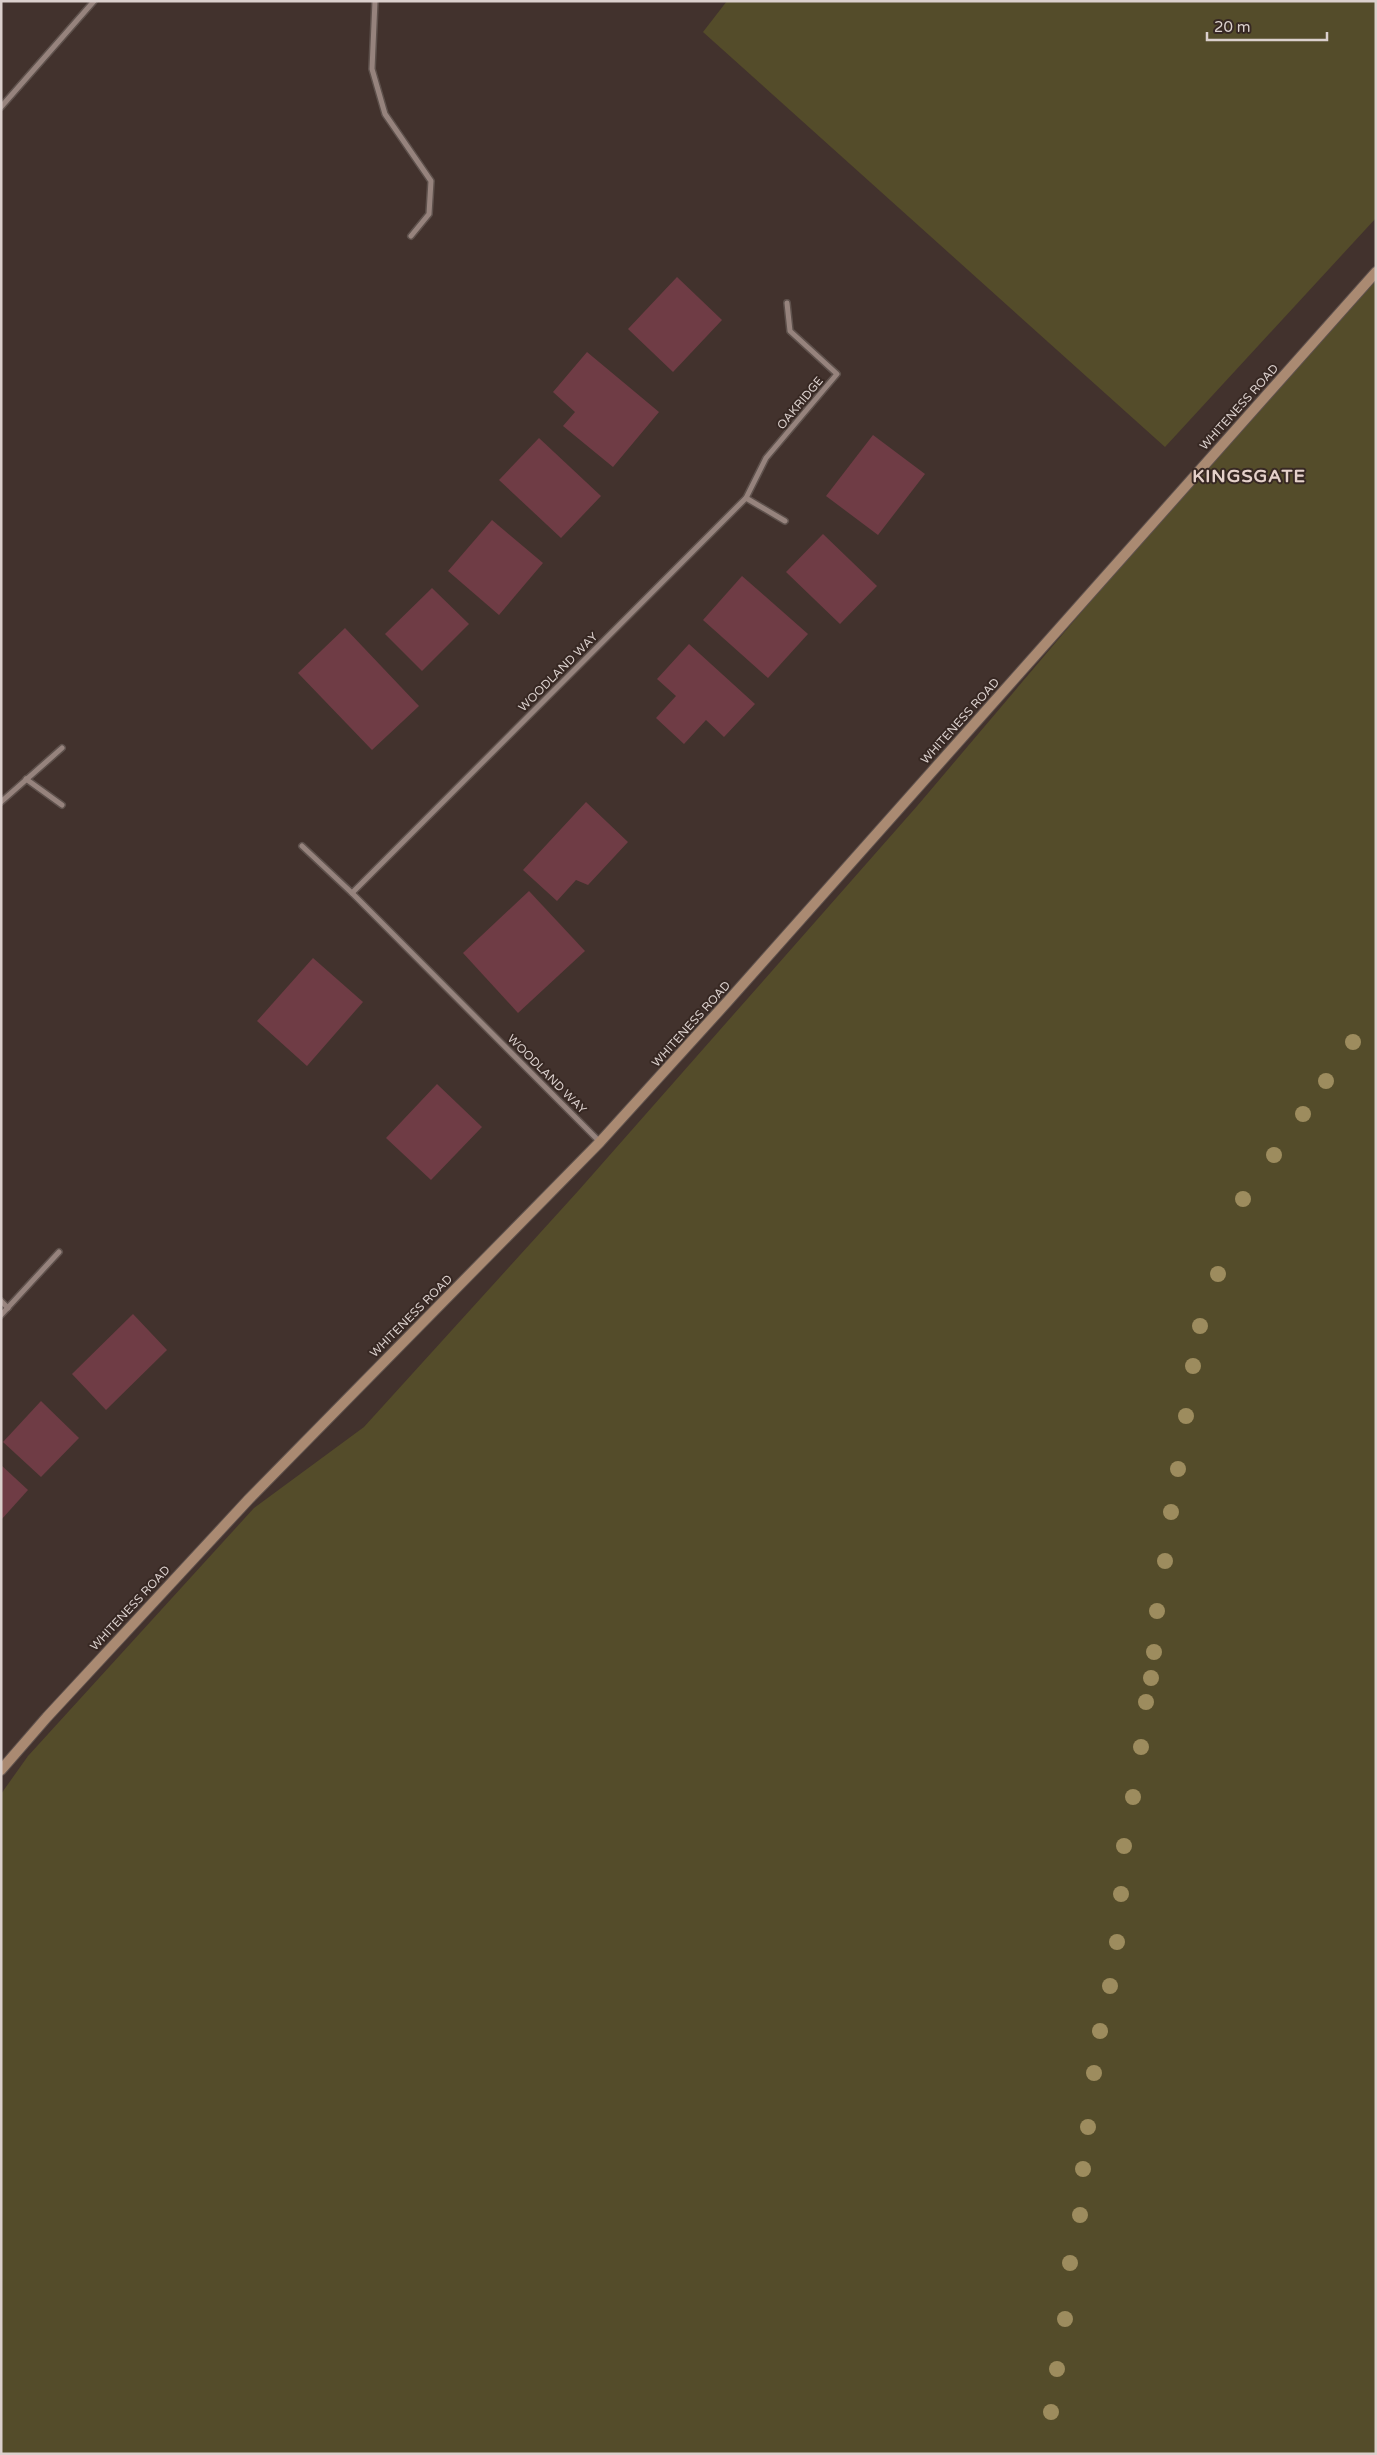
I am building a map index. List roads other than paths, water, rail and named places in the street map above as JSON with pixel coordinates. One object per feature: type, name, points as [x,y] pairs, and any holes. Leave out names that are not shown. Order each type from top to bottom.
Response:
[{"type":"main road","name":"WHITENESS ROAD","points":[[1,1770],[47,1717],[249,1499],[600,1142],[728,1001],[1376,272]]},
{"type":"street","points":[[1,107],[94,1]]},
{"type":"street","points":[[375,1],[372,69],[385,114],[431,181],[430,214],[411,236]]},
{"type":"street","name":"OAKRIDGE","points":[[746,498],[766,458],[837,374],[790,331],[787,303]]},
{"type":"street","points":[[746,498],[785,521]]},
{"type":"street","name":"WOODLAND WAY","points":[[352,893],[746,498]]},
{"type":"street","points":[[1,802],[62,748]]},
{"type":"street","points":[[26,779],[62,805]]},
{"type":"street","name":"WOODLAND WAY","points":[[302,846],[352,893],[600,1142]]},
{"type":"street","points":[[1,1315],[59,1252]]},
{"type":"street","points":[[1,1301],[8,1308]]},
{"type":"district","name":"KINGSGATE","points":[[1249,476]]}]
